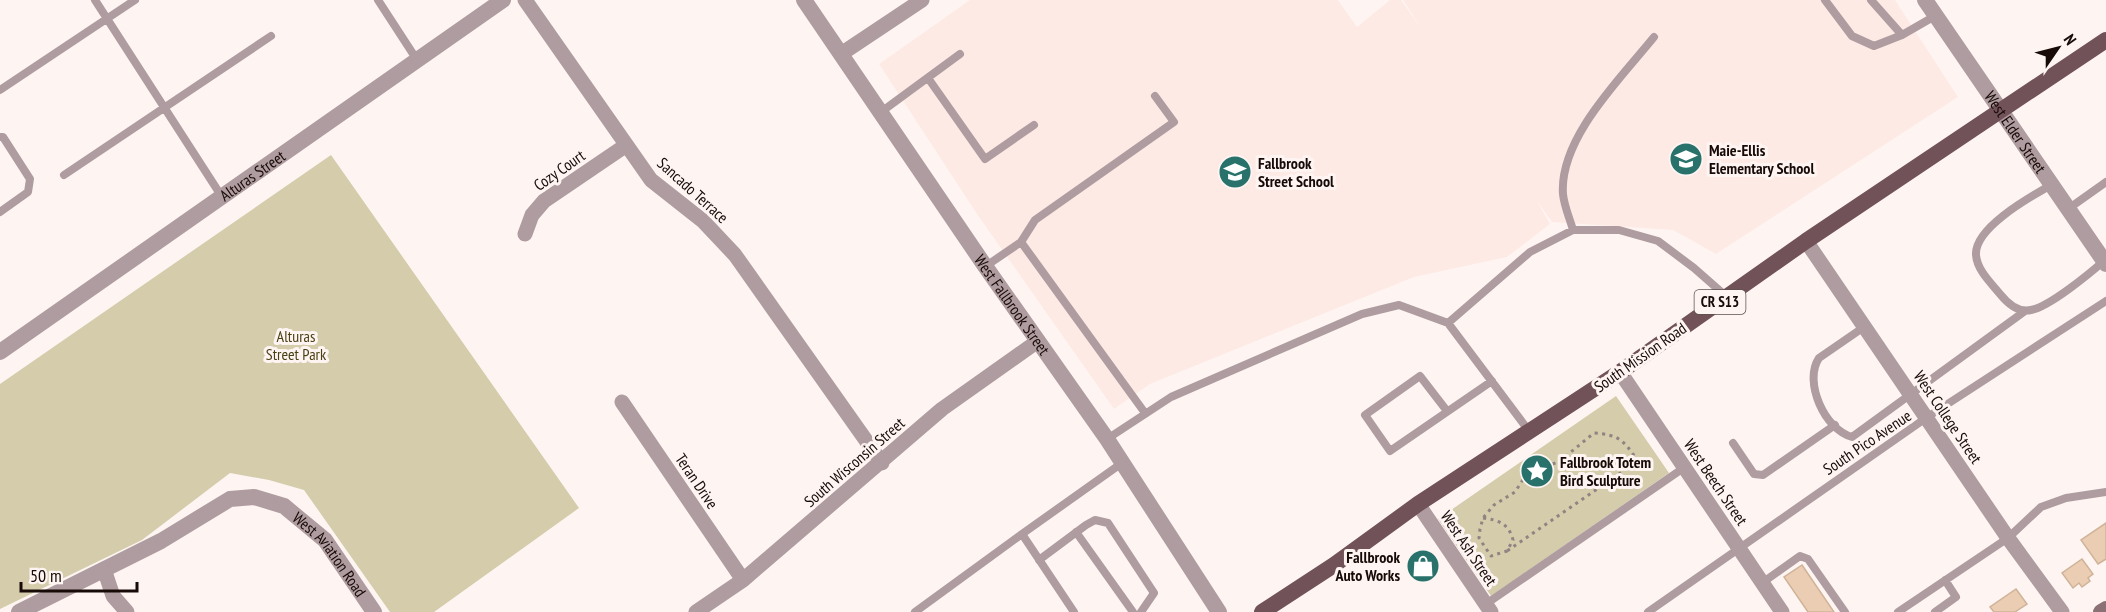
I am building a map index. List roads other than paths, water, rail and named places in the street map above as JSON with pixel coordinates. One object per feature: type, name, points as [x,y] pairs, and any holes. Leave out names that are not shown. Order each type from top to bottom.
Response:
[{"type":"main road","name":"South Mission Road","points":[[1262,612],[1334,565],[1418,504],[1620,372],[1806,241],[2106,40]]},
{"type":"main road","points":[[2101,612],[2106,609]]},
{"type":"street","name":"Alturas Street","points":[[0,352],[503,0]]},
{"type":"street","name":"Sancado Terrace","points":[[525,0],[625,146],[651,180],[703,221],[735,255],[882,463]]},
{"type":"street","name":"West Fallbrook Street","points":[[804,0],[985,266],[1107,439],[1219,612]]},
{"type":"street","points":[[842,54],[922,0]]},
{"type":"street","name":"West Elder Street","points":[[1925,0],[2105,263]]},
{"type":"street","name":"Cozy Court","points":[[525,234],[532,215],[543,201],[625,146]]},
{"type":"street","name":"West College Street","points":[[1806,241],[2008,538],[2062,612]]},
{"type":"street","name":"South Wisconsin Street","points":[[696,612],[743,580],[882,463],[942,409],[1038,342]]},
{"type":"street","name":"West Beech Street","points":[[1620,372],[1782,612]]},
{"type":"street","name":"Teran Drive","points":[[622,402],[743,580]]},
{"type":"street","name":"West Aviation Road","points":[[20,612],[161,541],[230,498],[255,497],[284,506],[325,540],[374,612]]},
{"type":"street","name":"West Ash Street","points":[[1418,504],[1488,608]]},
{"type":"street","points":[[104,569],[113,596],[127,612]]},
{"type":"lane","points":[[95,0],[223,198]]},
{"type":"lane","points":[[0,90],[135,0]]},
{"type":"lane","points":[[378,0],[417,60]]},
{"type":"lane","points":[[1825,0],[1852,36],[1874,46],[1902,35],[1935,16]]},
{"type":"lane","points":[[1871,0],[1902,35]]},
{"type":"lane","points":[[64,175],[271,36]]},
{"type":"lane","points":[[1573,230],[1563,194],[1568,157],[1587,122],[1654,37]]},
{"type":"lane","points":[[881,112],[960,54]]},
{"type":"lane","points":[[928,78],[985,159],[1034,125]]},
{"type":"lane","points":[[985,266],[1021,242],[1035,220],[1174,122],[1155,96]]},
{"type":"lane","points":[[0,136],[3,137],[30,179],[27,192],[0,212]]},
{"type":"lane","points":[[2068,209],[2106,182]]},
{"type":"lane","points":[[2025,311],[2008,302],[1981,270],[1976,256],[1977,245],[1997,221],[2051,185]]},
{"type":"lane","points":[[1448,323],[1530,252],[1573,230],[1619,230],[1658,241],[1727,297]]},
{"type":"lane","points":[[1021,242],[1145,413]]},
{"type":"lane","points":[[1864,327],[1825,353],[1815,365],[1816,396],[1826,414],[1843,434],[1852,436],[2025,311],[2034,310],[2105,263]]},
{"type":"lane","name":"South Pico Avenue","points":[[1648,612],[1926,418],[2106,301]]},
{"type":"lane","points":[[1107,439],[1171,397],[1362,314],[1399,305],[1448,323],[1530,432]]},
{"type":"lane","points":[[1447,411],[1420,376],[1365,415],[1390,451],[1492,381]]},
{"type":"lane","points":[[1733,443],[1754,474],[1763,475],[1835,425]]},
{"type":"lane","points":[[915,612],[1122,463]]},
{"type":"lane","points":[[1488,608],[1685,467]]},
{"type":"lane","points":[[1898,612],[2008,538],[2041,507],[2066,498],[2106,492]]},
{"type":"lane","points":[[1039,560],[1095,520],[1108,523],[1154,593],[1141,612]]},
{"type":"lane","points":[[1076,532],[1133,612]]},
{"type":"lane","points":[[1022,534],[1074,612]]},
{"type":"lane","points":[[1762,583],[1800,556],[1808,559],[1845,612]]},
{"type":"lane","points":[[1935,612],[1956,597],[1945,580]]},
{"type":"place","name":"Maie-Ellis Elementary School","points":[[1686,159]]},
{"type":"place","name":"Fallbrook Street School","points":[[1235,172]]},
{"type":"place","name":"Fallbrook Totem Bird Sculpture","points":[[1537,471]]},
{"type":"place","name":"Fallbrook Auto Works","points":[[1423,566]]},
{"type":"park label","name":"Alturas Street Park","points":[[296,345]]}]
